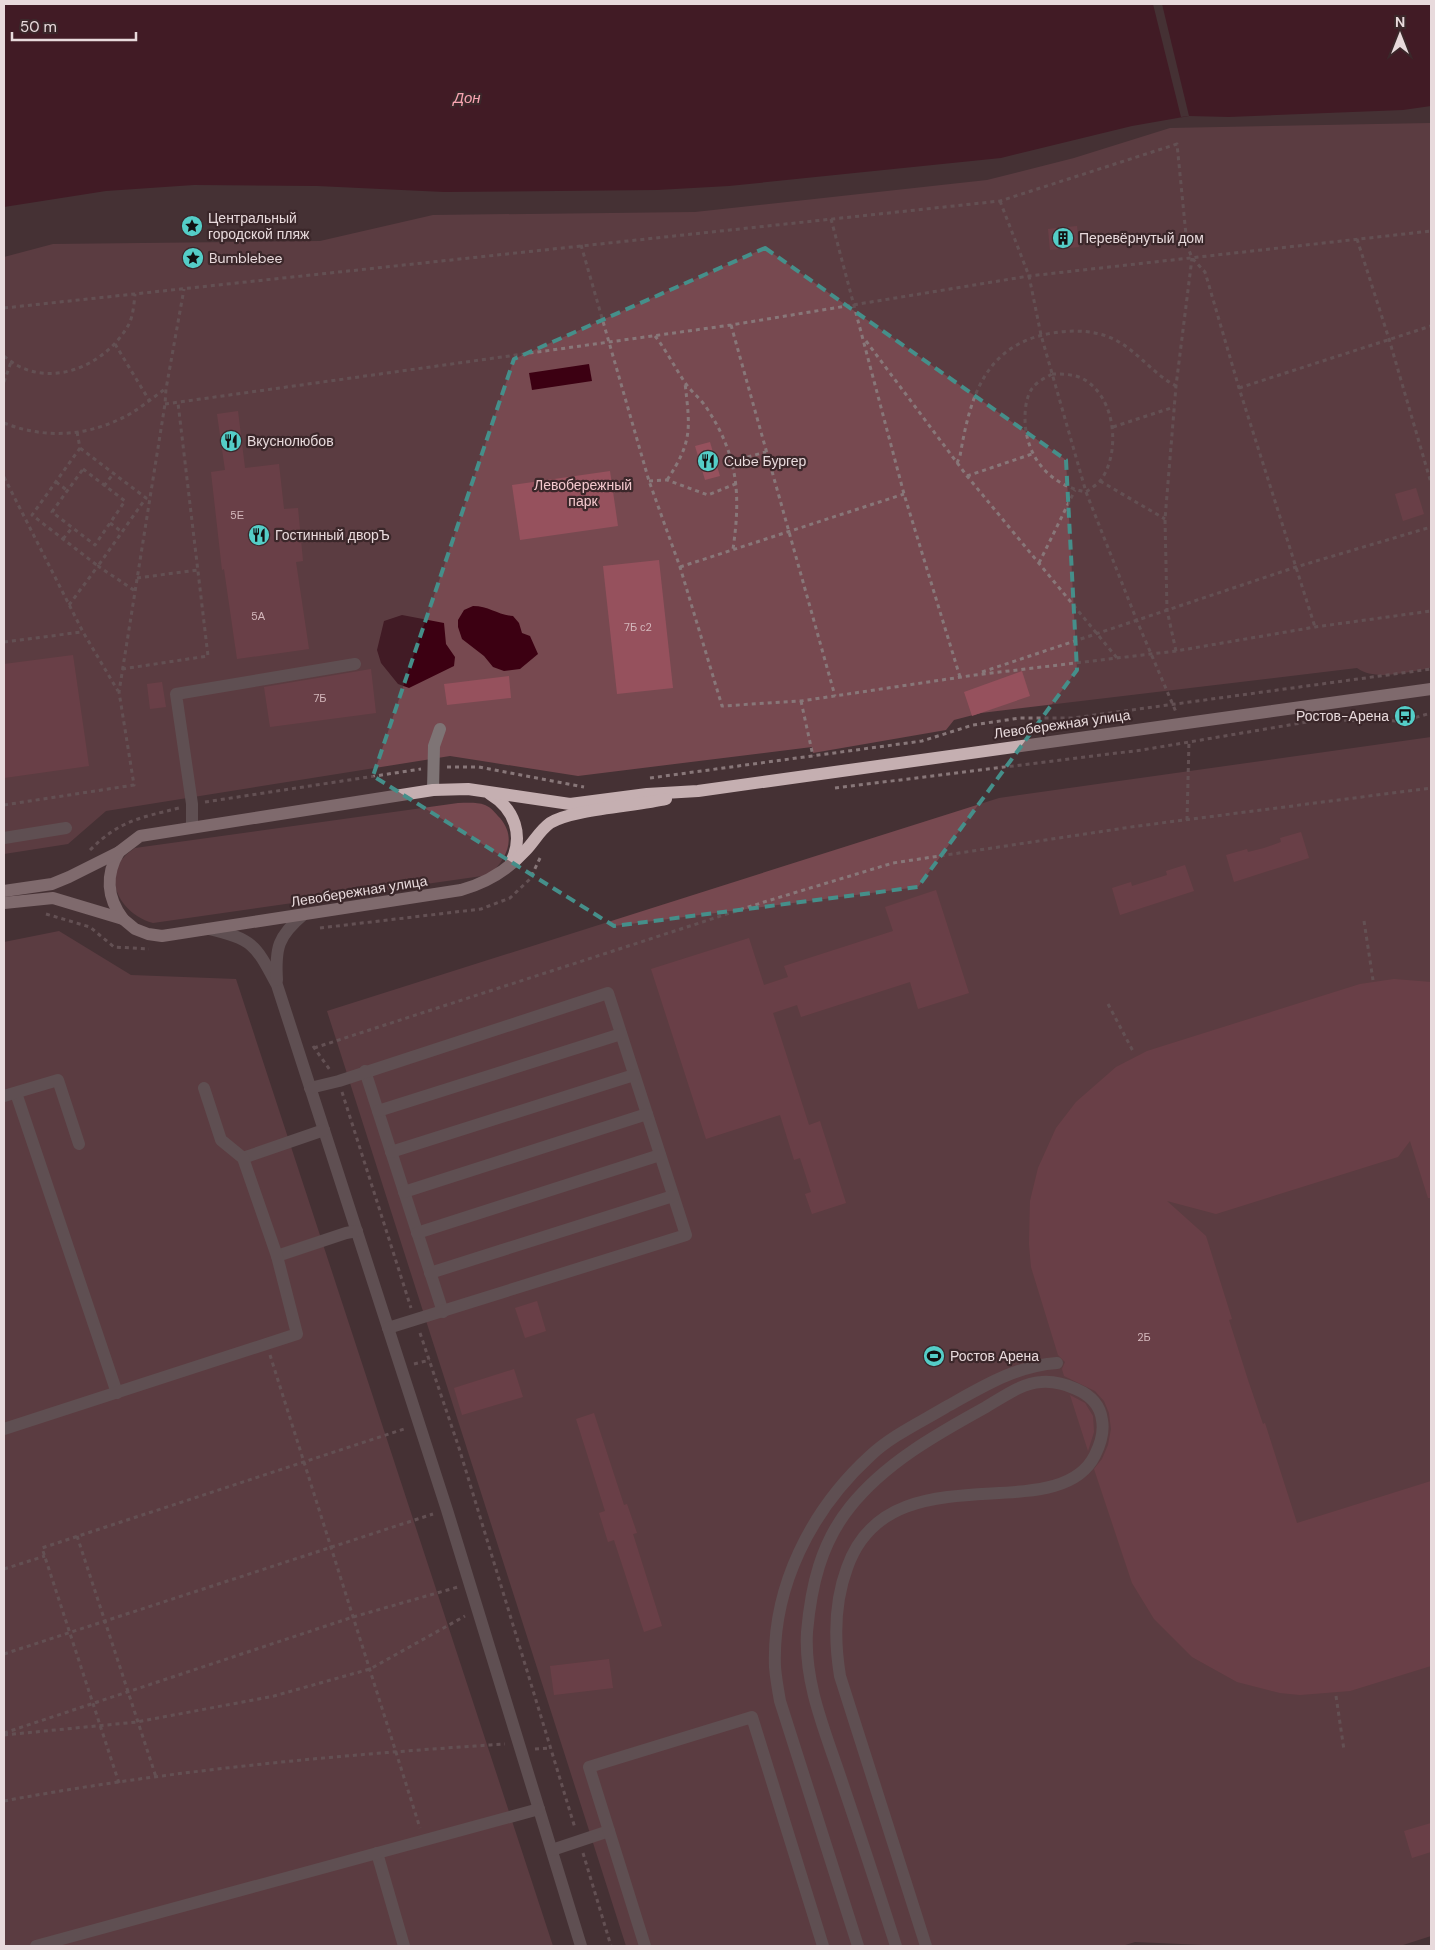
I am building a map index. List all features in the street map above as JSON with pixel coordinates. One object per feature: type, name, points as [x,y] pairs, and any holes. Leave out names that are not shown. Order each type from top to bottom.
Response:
[{"type":"main road","name":"Левобережная улица","points":[[4,903],[53,898],[123,919],[134,928],[148,934],[162,936],[303,915],[461,890],[484,883],[526,851],[536,835],[551,822],[568,815],[649,803],[698,792],[1431,689]]},
{"type":"main road","name":"Левобережная улица","points":[[4,891],[52,884],[119,852],[128,843],[140,836],[192,826],[432,790],[468,789],[570,804],[647,794],[698,792]]},
{"type":"main road","points":[[488,793],[507,808],[515,824],[518,842],[510,864]]},
{"type":"main road","points":[[119,852],[114,862],[109,882],[112,902],[123,919]]},
{"type":"street","points":[[192,826],[192,804],[176,694],[355,664]]},
{"type":"street","points":[[432,790],[434,746],[440,729]]},
{"type":"street","points":[[4,838],[66,828]]},
{"type":"street","points":[[277,985],[275,953],[286,932],[303,915]]},
{"type":"street","points":[[209,928],[248,941],[259,952],[277,985],[418,1426],[447,1510],[581,1946]]},
{"type":"street","points":[[310,1088],[339,1081],[365,1070],[608,993],[686,1235],[388,1328]]},
{"type":"street","points":[[378,1112],[621,1034]]},
{"type":"street","points":[[365,1070],[443,1312]]},
{"type":"street","points":[[391,1152],[634,1075]]},
{"type":"street","points":[[79,1144],[58,1080],[10,1095],[117,1393]]},
{"type":"street","points":[[4,1429],[297,1334],[277,1256],[242,1158],[221,1140],[204,1088]]},
{"type":"street","points":[[404,1192],[647,1114]]},
{"type":"street","points":[[242,1158],[324,1130]]},
{"type":"street","points":[[417,1233],[660,1155]]},
{"type":"street","points":[[430,1274],[673,1196]]},
{"type":"street","points":[[277,1256],[357,1231]]},
{"type":"street","points":[[858,1946],[780,1701],[775,1668],[778,1625],[784,1590],[799,1550],[821,1510],[871,1455],[908,1429],[1005,1374],[1037,1364],[1057,1363]]},
{"type":"street","points":[[896,1946],[812,1690],[807,1634],[820,1558],[830,1537],[850,1507],[876,1479],[915,1450],[1023,1386],[1040,1382],[1067,1385],[1090,1395],[1101,1415],[1102,1430],[1097,1450],[1086,1469],[1076,1478],[1045,1488],[931,1500],[894,1510],[876,1522],[863,1535],[850,1558],[842,1583],[836,1617],[835,1647],[840,1676],[926,1946]]},
{"type":"street","points":[[645,1946],[589,1766],[752,1717],[823,1946]]},
{"type":"street","points":[[36,1946],[539,1809]]},
{"type":"street","points":[[552,1850],[609,1831]]},
{"type":"street","points":[[377,1853],[404,1946]]},
{"type":"path","points":[[4,308],[1000,201],[1177,144],[1187,245],[1192,258],[1205,272],[1239,388],[1315,627]]},
{"type":"path","points":[[1000,201],[1029,276],[1041,335],[1086,492],[1137,621],[1189,742],[1187,820]]},
{"type":"path","points":[[831,218],[904,494],[960,677]]},
{"type":"path","points":[[165,404],[731,325],[1029,276],[1431,231]]},
{"type":"path","points":[[1357,239],[1390,338],[1431,483]]},
{"type":"path","points":[[582,245],[649,481],[680,567],[722,706],[801,701],[960,677],[1117,658],[1151,652],[1176,651],[1315,627],[1431,611]]},
{"type":"path","points":[[1176,651],[1167,610],[1165,519],[1176,386],[1192,258]]},
{"type":"path","points":[[4,805],[134,785],[119,692],[148,498],[184,289]]},
{"type":"path","points":[[4,356],[11,362],[33,371],[58,373],[80,368],[98,360],[116,344],[130,323],[136,294]]},
{"type":"path","points":[[731,325],[835,696]]},
{"type":"path","points":[[1239,388],[1431,326]]},
{"type":"path","points":[[957,463],[969,409],[982,380],[1004,354],[1041,335],[1083,331],[1108,336],[1134,351],[1163,379],[1176,386]]},
{"type":"path","points":[[655,336],[684,382],[706,406],[724,437],[738,483],[738,515],[733,549]]},
{"type":"path","points":[[864,338],[967,476],[1117,658]]},
{"type":"path","points":[[116,344],[149,400]]},
{"type":"path","points":[[4,382],[11,362]]},
{"type":"path","points":[[1052,374],[1070,375],[1088,382],[1101,396],[1113,427],[1111,449],[1106,470],[1100,481],[1086,492],[1075,490],[1051,478],[1032,454],[1025,424],[1028,398],[1036,384],[1052,374]]},
{"type":"path","points":[[667,480],[687,445],[689,417],[684,382]]},
{"type":"path","points":[[4,424],[38,433],[78,432],[122,418],[166,388]]},
{"type":"path","points":[[122,669],[208,656],[178,403]]},
{"type":"path","points":[[1113,427],[1174,407]]},
{"type":"path","points":[[25,518],[32,515],[80,448],[78,432]]},
{"type":"path","points":[[80,448],[148,498]]},
{"type":"path","points":[[732,461],[766,452]]},
{"type":"path","points":[[967,476],[1032,454]]},
{"type":"path","points":[[83,469],[125,501],[95,544],[52,512],[68,491],[83,469]]},
{"type":"path","points":[[104,486],[113,474]]},
{"type":"path","points":[[4,477],[82,632],[119,692]]},
{"type":"path","points":[[649,481],[667,480],[708,495],[738,483]]},
{"type":"path","points":[[1100,481],[1165,519]]},
{"type":"path","points":[[56,482],[68,491]]},
{"type":"path","points":[[1039,563],[1075,490]]},
{"type":"path","points":[[680,567],[904,494]]},
{"type":"path","points":[[69,605],[148,498]]},
{"type":"path","points":[[32,515],[98,566],[135,591]]},
{"type":"path","points":[[110,523],[122,532]]},
{"type":"path","points":[[975,675],[1296,567],[1431,527]]},
{"type":"path","points":[[64,539],[72,528]]},
{"type":"path","points":[[137,578],[198,570]]},
{"type":"path","points":[[4,642],[82,632]]},
{"type":"path","points":[[642,779],[922,742],[973,725],[1020,718],[1073,718],[1431,669]]},
{"type":"path","points":[[801,701],[813,756]]},
{"type":"path","points":[[1318,720],[1403,721],[1431,713]]},
{"type":"path","points":[[827,789],[1189,742],[1308,722]]},
{"type":"path","points":[[87,852],[115,827],[130,820],[192,804],[432,768],[478,767],[582,787],[588,786]]},
{"type":"path","points":[[314,1048],[764,902],[893,863],[1187,820],[1431,788]]},
{"type":"path","points":[[315,928],[481,909],[510,898],[530,879],[545,849]]},
{"type":"path","points":[[1364,921],[1373,980]]},
{"type":"path","points":[[1108,1004],[1134,1054]]},
{"type":"path","points":[[310,1040],[339,1081],[414,1320],[430,1360],[459,1448],[611,1946]]},
{"type":"path","points":[[267,1345],[306,1461],[424,1841]]},
{"type":"path","points":[[119,1783],[42,1548],[418,1426]]},
{"type":"path","points":[[4,1654],[447,1510]]},
{"type":"path","points":[[77,1536],[156,1777]]},
{"type":"path","points":[[4,1569],[44,1556]]},
{"type":"path","points":[[4,1734],[353,1617],[456,1588],[469,1582]]},
{"type":"path","points":[[4,1734],[100,1727],[137,1722],[274,1696],[370,1669],[466,1616],[477,1612]]},
{"type":"path","points":[[1336,1696],[1344,1750]]},
{"type":"path","points":[[4,1801],[156,1777],[396,1751],[505,1744],[520,1750],[549,1748]]},
{"type":"highlighted area","points":[[765,248],[1066,460],[1077,670],[918,887],[614,926],[373,776],[514,359]]},
{"type":"green space","name":"Левобережный парк","points":[[1431,123],[1431,668],[1383,675],[1365,672],[1357,668],[981,713],[954,720],[946,730],[813,753],[812,747],[578,776],[450,756],[106,811],[68,844],[4,854],[4,257],[53,244],[320,241],[433,215],[695,212],[987,180],[1074,158],[1170,128]]},
{"type":"green space","name":"Ростов Арена","points":[[1431,737],[1431,1936],[1400,1946],[1226,1946],[1135,1942],[1122,1946],[626,1946],[327,1011],[999,798]]},
{"type":"green space","points":[[458,803],[485,805],[500,818],[505,826],[508,833],[508,848],[501,862],[489,875],[153,923],[140,918],[130,910],[122,901],[117,890],[115,879],[117,868],[124,857],[135,848]]},
{"type":"green space","points":[[59,931],[131,975],[236,979],[553,1946],[4,1946],[4,942]]},
{"type":"water","name":"Дон","points":[[4,4],[1431,4],[1431,106],[1403,110],[1229,117],[1189,116],[1132,126],[1001,158],[729,186],[657,190],[444,192],[317,186],[194,185],[106,191],[4,207]]},
{"type":"water","points":[[589,364],[592,381],[532,390],[529,373]]},
{"type":"water","points":[[473,606],[484,607],[513,616],[519,623],[522,633],[530,636],[538,654],[520,669],[504,671],[493,667],[484,656],[462,639],[458,627],[458,620],[464,610]]},
{"type":"water","points":[[402,615],[444,623],[446,644],[455,657],[454,666],[409,688],[398,684],[381,663],[377,650],[384,621]]},
{"type":"pier","points":[[1153,4],[1162,4],[1189,116],[1181,117]]},
{"type":"building","name":"Перевёрнутый дом","points":[[1077,226],[1079,247],[1050,250],[1048,229]]},
{"type":"building","points":[[238,411],[245,468],[279,464],[284,509],[298,508],[303,561],[296,562],[309,649],[237,659],[224,569],[222,570],[211,472],[225,470],[217,414]]},
{"type":"building","name":"Cube Бургер","points":[[710,442],[720,476],[705,480],[695,446]]},
{"type":"building","points":[[610,471],[618,526],[520,540],[512,485]]},
{"type":"building","points":[[1416,488],[1424,514],[1403,521],[1395,494]]},
{"type":"building","points":[[659,560],[673,688],[617,694],[603,566]]},
{"type":"building","points":[[73,655],[89,766],[4,778],[4,664]]},
{"type":"building","points":[[371,669],[376,713],[270,727],[264,687]]},
{"type":"building","points":[[1022,671],[1030,696],[972,716],[964,692]]},
{"type":"building","points":[[509,676],[511,698],[447,705],[444,684]]},
{"type":"building","points":[[162,682],[166,707],[150,709],[147,684]]},
{"type":"building","points":[[1301,832],[1309,858],[1234,882],[1226,855],[1247,849],[1248,852],[1264,848],[1281,842],[1280,838]]},
{"type":"building","points":[[1185,865],[1194,891],[1120,915],[1112,888],[1131,882],[1132,886],[1167,875],[1166,871]]},
{"type":"building","points":[[936,890],[969,993],[918,1009],[910,982],[801,1017],[797,1005],[773,1013],[809,1125],[820,1121],[846,1203],[812,1214],[805,1194],[811,1192],[800,1158],[794,1160],[780,1115],[706,1139],[651,969],[749,938],[764,985],[788,977],[784,966],[893,931],[885,907]]},
{"type":"building","points":[[1394,979],[1431,982],[1431,1198],[1428,1198],[1410,1141],[1398,1157],[1216,1214],[1167,1201],[1206,1236],[1232,1319],[1229,1320],[1248,1380],[1263,1424],[1265,1423],[1297,1523],[1431,1481],[1431,1666],[1350,1691],[1300,1695],[1280,1693],[1237,1682],[1192,1657],[1154,1619],[1132,1583],[1094,1469],[1102,1459],[1108,1445],[1111,1429],[1109,1413],[1104,1401],[1095,1391],[1064,1376],[1062,1369],[1065,1362],[1058,1355],[1031,1267],[1029,1244],[1030,1201],[1038,1168],[1056,1128],[1076,1102],[1116,1067],[1147,1051],[1360,984]]},
{"type":"building","points":[[537,1301],[546,1331],[525,1338],[515,1308]]},
{"type":"building","points":[[514,1369],[523,1397],[462,1415],[454,1388]]},
{"type":"building","points":[[1070,1395],[1085,1403],[1093,1416],[1094,1432],[1088,1451]]},
{"type":"building","points":[[594,1413],[624,1505],[627,1504],[637,1533],[633,1534],[662,1626],[644,1632],[614,1540],[608,1542],[599,1513],[605,1511],[576,1419]]},
{"type":"building","points":[[609,1659],[613,1688],[554,1695],[550,1666]]},
{"type":"building","points":[[1431,1823],[1431,1852],[1412,1858],[1404,1831]]},
{"type":"place","name":"Центральный городской пляж","points":[[192,226]]},
{"type":"place","name":"Перевёрнутый дом","points":[[1063,238]]},
{"type":"place","name":"Bumblebee","points":[[193,258]]},
{"type":"place","name":"Вкуснолюбов","points":[[231,441]]},
{"type":"place","name":"Cube Бургер","points":[[708,461]]},
{"type":"place","name":"Гостинный дворЪ","points":[[259,535]]},
{"type":"place","name":"Ростов-Арена","points":[[1405,716]]},
{"type":"place","name":"Ростов Арена","points":[[934,1356]]}]
